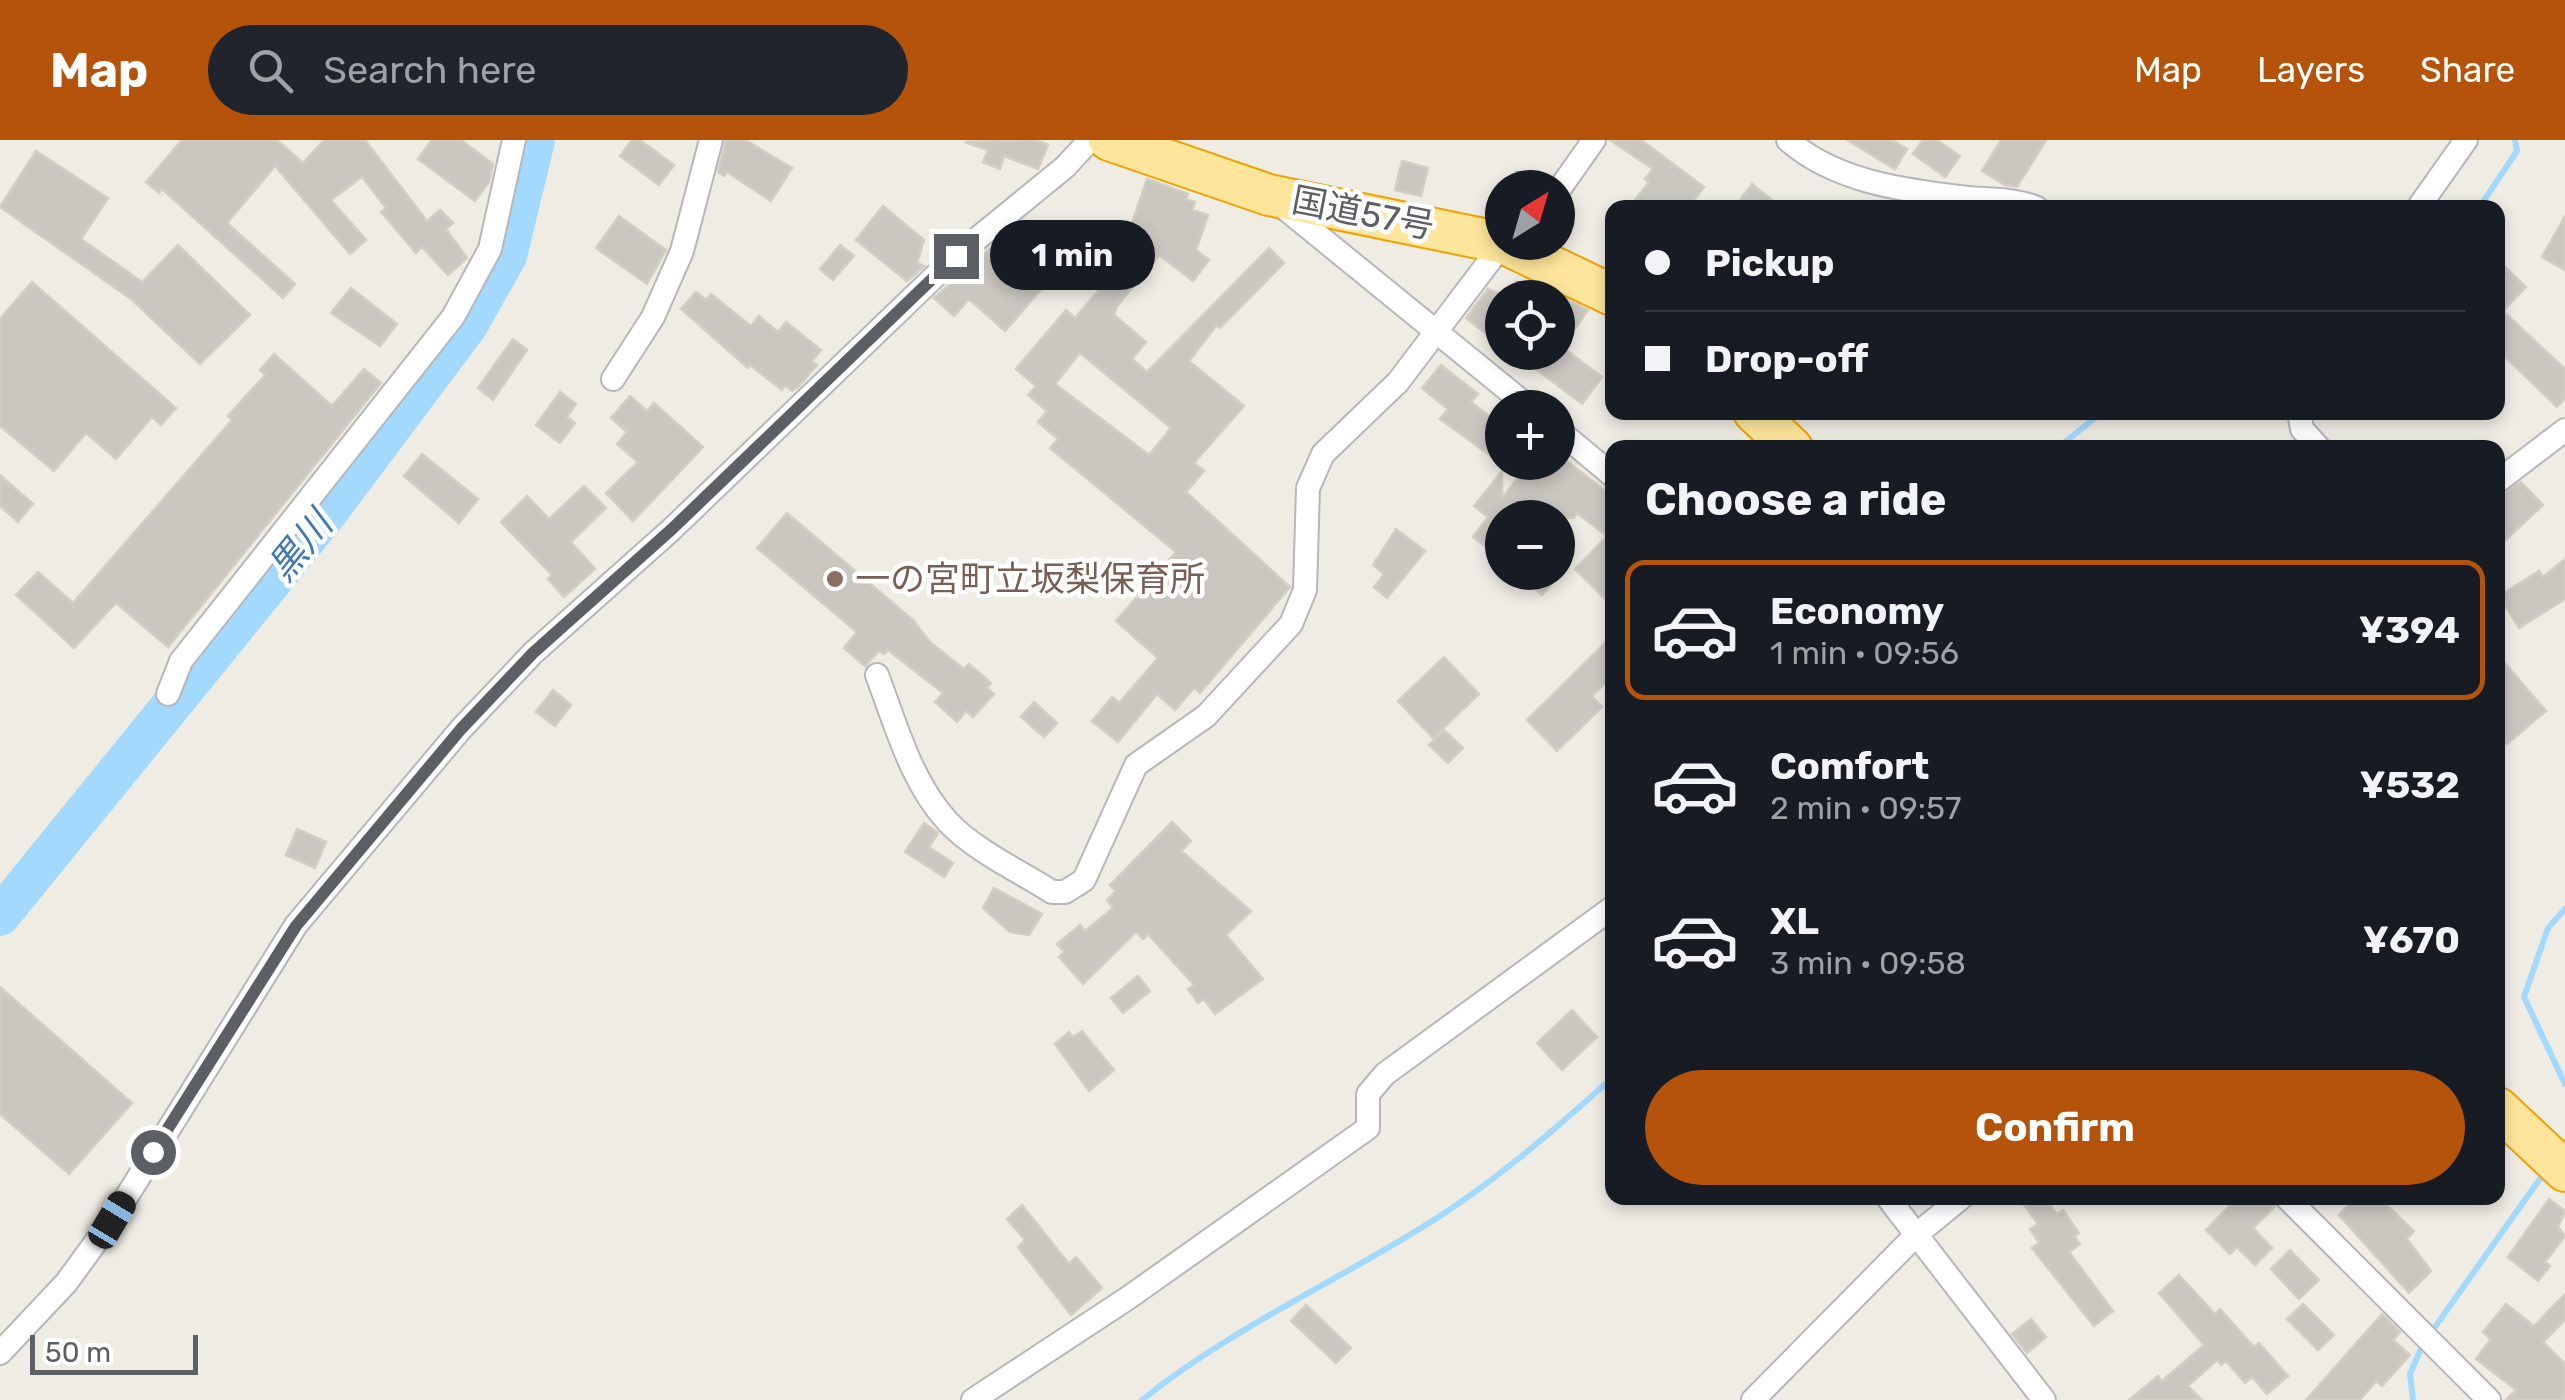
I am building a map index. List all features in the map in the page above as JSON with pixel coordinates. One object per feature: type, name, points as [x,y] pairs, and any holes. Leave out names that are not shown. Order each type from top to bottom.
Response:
[{"type":"highway","name":"国道57号","points":[[1109,140],[1270,194],[1485,239]]},
{"type":"highway","name":"国道57号","points":[[1539,260],[1605,292]]},
{"type":"highway","points":[[1762,420],[1784,440]]},
{"type":"highway","points":[[2505,1115],[2565,1171]]},
{"type":"street","points":[[168,694],[180,661],[453,317],[490,249],[514,140]]},
{"type":"street","points":[[613,379],[654,318],[682,251],[711,140]]},
{"type":"street","points":[[0,1353],[66,1283],[112,1220],[296,926],[461,729],[570,618],[672,529],[956,256],[1065,167],[1090,140]]},
{"type":"street","points":[[1573,170],[1594,140]]},
{"type":"street","points":[[1788,140],[1824,168],[1980,200]]},
{"type":"street","points":[[2424,200],[2466,140]]},
{"type":"street","points":[[1270,194],[1508,390]]},
{"type":"street","points":[[876,675],[911,762],[950,825],[1052,892],[1076,886],[1090,870],[1136,765],[1206,716],[1291,624],[1305,590],[1308,488],[1323,454],[1398,382],[1491,260]]},
{"type":"street","points":[[2505,476],[2565,430]]},
{"type":"street","points":[[1575,444],[1605,469]]},
{"type":"street","points":[[973,1400],[1128,1298],[1368,1128],[1368,1094],[1386,1074],[1605,913]]},
{"type":"street","points":[[1894,1205],[2044,1400]]},
{"type":"street","points":[[1753,1400],[1917,1234],[1953,1205]]},
{"type":"street","points":[[2294,1205],[2489,1400]]},
{"type":"building","points":[[182,140],[277,140],[303,163],[324,140],[365,140],[427,221],[440,210],[453,223],[446,229],[467,258],[448,275],[422,247],[416,253],[381,212],[386,208],[362,177],[331,200],[366,240],[350,254],[275,166],[227,223],[295,284],[283,298],[162,189],[159,193],[146,182]]},
{"type":"building","points":[[432,140],[461,140],[493,164],[489,182],[475,201],[418,159]]},
{"type":"building","points":[[632,140],[640,140],[674,165],[659,185],[620,156]]},
{"type":"building","points":[[726,140],[745,140],[792,168],[771,201],[727,172],[724,176],[718,172]]},
{"type":"building","points":[[1035,140],[1048,145],[1038,169],[1004,156],[1000,169],[983,162],[988,150],[965,142]]},
{"type":"building","points":[[1610,140],[1641,140],[1704,187],[1694,200],[1635,200],[1649,182],[1645,179],[1653,169]]},
{"type":"building","points":[[1847,140],[1892,140],[1907,149],[1895,169]]},
{"type":"building","points":[[1923,140],[1937,140],[1960,156],[1945,177],[1913,154]]},
{"type":"building","points":[[2001,140],[2046,140],[2017,187],[2005,185],[1982,171]]},
{"type":"building","points":[[36,151],[108,198],[81,239],[142,282],[178,245],[250,315],[200,364],[131,299],[0,207]]},
{"type":"building","points":[[1402,161],[1428,168],[1421,196],[1395,190]]},
{"type":"building","points":[[1147,179],[1188,194],[1186,199],[1195,202],[1192,210],[1208,215],[1196,250],[1209,260],[1193,281],[1159,255],[1117,306],[1114,315],[1146,342],[1132,359],[1147,372],[1269,248],[1284,263],[1220,328],[1217,325],[1189,361],[1244,406],[1194,463],[1204,471],[1186,492],[1290,587],[1200,693],[1194,688],[1175,710],[1157,694],[1118,742],[1092,721],[1112,697],[1119,703],[1158,658],[1116,621],[1176,552],[1050,448],[1058,439],[1038,422],[1047,411],[1028,395],[1036,386],[1016,369],[1066,310],[1075,318],[1111,276],[1098,265],[1122,227],[1129,232]],"holes":[[[1080,353],[1171,428],[1149,455],[1055,384]]]},
{"type":"building","points":[[1752,184],[1772,200],[1740,200]]},
{"type":"building","points":[[883,206],[924,240],[917,263],[924,266],[907,281],[856,240]]},
{"type":"building","points":[[619,216],[666,250],[647,284],[596,248]]},
{"type":"building","points":[[2565,216],[2565,270],[2542,257]]},
{"type":"building","points":[[1000,240],[1044,279],[1044,286],[1005,331],[969,299],[954,316],[934,298]]},
{"type":"building","points":[[840,245],[854,256],[833,280],[820,269]]},
{"type":"building","points":[[2505,267],[2526,287],[2505,309]]},
{"type":"building","points":[[32,282],[176,408],[161,425],[152,417],[116,459],[86,433],[54,471],[0,426],[0,319]]},
{"type":"building","points":[[351,288],[397,324],[380,346],[331,313]]},
{"type":"building","points":[[696,292],[706,300],[711,294],[751,326],[759,316],[778,332],[786,322],[821,350],[812,361],[817,365],[792,391],[785,385],[782,390],[750,365],[748,368],[681,309]]},
{"type":"building","points":[[1485,293],[1485,333],[1466,318]]},
{"type":"building","points":[[1575,304],[1588,310],[1575,328]]},
{"type":"building","points":[[2505,313],[2565,369],[2565,398],[2557,407],[2505,357]]},
{"type":"building","points":[[513,339],[527,350],[493,400],[478,388]]},
{"type":"building","points":[[274,354],[332,406],[364,369],[381,383],[168,647],[116,603],[74,648],[16,595],[38,572],[73,603],[232,420],[228,416],[265,375],[260,370]]},
{"type":"building","points":[[1575,357],[1602,377],[1582,404],[1575,399],[1575,390],[1563,390],[1537,370],[1575,370]]},
{"type":"building","points":[[1441,365],[1478,394],[1471,402],[1485,413],[1485,452],[1440,419],[1448,409],[1422,388]]},
{"type":"building","points":[[560,392],[576,404],[567,417],[575,423],[560,443],[536,425]]},
{"type":"building","points":[[630,396],[647,411],[654,403],[703,447],[633,521],[606,493],[638,462],[617,444],[627,432],[611,418]]},
{"type":"building","points":[[422,454],[478,499],[459,523],[404,476]]},
{"type":"building","points":[[1575,467],[1605,491],[1605,534],[1577,513],[1575,516],[1575,500],[1485,500],[1485,515],[1474,506],[1495,480],[1502,480],[1502,498],[1516,480],[1575,480]]},
{"type":"building","points":[[0,475],[33,504],[18,522],[0,506]]},
{"type":"building","points":[[2521,482],[2543,505],[2505,540],[2505,492]]},
{"type":"building","points":[[584,486],[606,508],[571,542],[595,569],[564,597],[548,579],[552,575],[501,522],[527,496],[549,519]]},
{"type":"building","points":[[787,513],[913,620],[931,643],[964,669],[969,664],[991,683],[987,688],[994,694],[973,717],[966,711],[957,722],[935,702],[943,693],[888,650],[884,654],[879,651],[865,666],[844,648],[857,632],[757,548]]},
{"type":"building","points":[[1485,521],[1485,546],[1473,537]]},
{"type":"building","points":[[1396,529],[1425,551],[1387,598],[1374,587],[1384,574],[1373,565]]},
{"type":"building","points":[[1605,538],[1605,599],[1575,569]]},
{"type":"building","points":[[2565,559],[2565,599],[2519,628],[2505,606],[2505,592],[2539,571],[2543,577]]},
{"type":"building","points":[[1605,643],[1605,683],[1592,696],[1602,707],[1557,751],[1527,720]]},
{"type":"building","points":[[1444,657],[1479,694],[1433,738],[1398,701]]},
{"type":"building","points":[[2505,663],[2546,711],[2507,744],[2505,742]]},
{"type":"building","points":[[553,690],[571,705],[555,726],[536,712]]},
{"type":"building","points":[[1034,702],[1057,723],[1044,737],[1021,717]]},
{"type":"building","points":[[1444,730],[1463,748],[1448,763],[1429,745]]},
{"type":"building","points":[[1172,822],[1191,841],[1181,851],[1251,911],[1226,935],[1263,979],[1215,1014],[1204,999],[1198,1003],[1188,989],[1194,985],[1148,934],[1143,939],[1136,932],[1083,984],[1059,957],[1064,952],[1057,944],[1080,925],[1085,931],[1113,908],[1107,900],[1116,891],[1110,885]]},
{"type":"building","points":[[924,823],[938,833],[929,847],[953,863],[944,877],[905,852]]},
{"type":"building","points":[[297,829],[326,842],[315,868],[286,855]]},
{"type":"building","points":[[994,888],[1042,914],[1029,935],[1010,932],[983,908]]},
{"type":"building","points":[[1138,976],[1150,991],[1123,1013],[1111,998]]},
{"type":"building","points":[[0,987],[132,1103],[69,1174],[0,1114]]},
{"type":"building","points":[[1572,1010],[1597,1037],[1562,1070],[1537,1043]]},
{"type":"building","points":[[1082,1031],[1114,1070],[1089,1091],[1055,1044],[1069,1032],[1073,1037]]},
{"type":"building","points":[[2549,1199],[2565,1211],[2558,1227],[2565,1236],[2545,1262],[2550,1266],[2538,1281],[2508,1257]]},
{"type":"building","points":[[1022,1205],[1069,1264],[1076,1257],[1102,1288],[1071,1315],[1018,1247],[1025,1240],[1007,1219]]},
{"type":"building","points":[[2024,1205],[2050,1205],[2057,1214],[2063,1210],[2079,1233],[2074,1236],[2080,1244],[2069,1252],[2113,1311],[2094,1326],[2032,1248],[2039,1243],[2030,1229],[2038,1224]]},
{"type":"building","points":[[2230,1205],[2275,1206],[2253,1228],[2272,1248],[2255,1265],[2237,1247],[2230,1254],[2206,1230]]},
{"type":"building","points":[[2348,1205],[2386,1205],[2414,1231],[2407,1239],[2431,1271],[2409,1293],[2339,1215]]},
{"type":"building","points":[[2290,1250],[2319,1280],[2299,1299],[2271,1269]]},
{"type":"building","points":[[2179,1275],[2215,1314],[2220,1309],[2254,1347],[2259,1343],[2288,1376],[2267,1394],[2252,1377],[2245,1383],[2226,1361],[2221,1365],[2217,1360],[2188,1386],[2202,1400],[2129,1400],[2158,1376],[2162,1381],[2204,1345],[2159,1293]]},
{"type":"building","points":[[2565,1294],[2565,1320],[2543,1342],[2565,1364],[2565,1400],[2506,1400],[2516,1390],[2476,1359],[2491,1339],[2483,1332],[2506,1304],[2534,1326]]},
{"type":"building","points":[[2303,1304],[2334,1335],[2318,1350],[2287,1319]]},
{"type":"building","points":[[1306,1305],[1351,1348],[1336,1363],[1291,1321]]},
{"type":"building","points":[[2382,1314],[2400,1332],[2393,1340],[2410,1355],[2382,1386],[2376,1381],[2360,1400],[2306,1400]]},
{"type":"building","points":[[2031,1319],[2046,1337],[2027,1353],[2012,1334]]},
{"type":"waterway","name":"黒川","points":[[0,916],[325,516],[468,325],[507,256],[535,140]]},
{"type":"waterway","points":[[2484,200],[2517,151],[2515,140]]},
{"type":"waterway","points":[[2068,440],[2092,420]]},
{"type":"waterway","points":[[2565,909],[2548,928],[2524,997],[2565,1084]]},
{"type":"waterway","points":[[1142,1400],[1208,1352],[1447,1212],[1520,1158],[1605,1084]]},
{"type":"waterway","points":[[2430,1334],[2544,1173]]},
{"type":"waterway","points":[[2413,1400],[2410,1374],[2423,1344]]},
{"type":"place","name":"一の宮町立坂梨保育所","points":[[835,579]]},
{"type":"route","points":[[153,1152],[296,926],[461,729],[533,653],[672,529],[956,256]]}]
